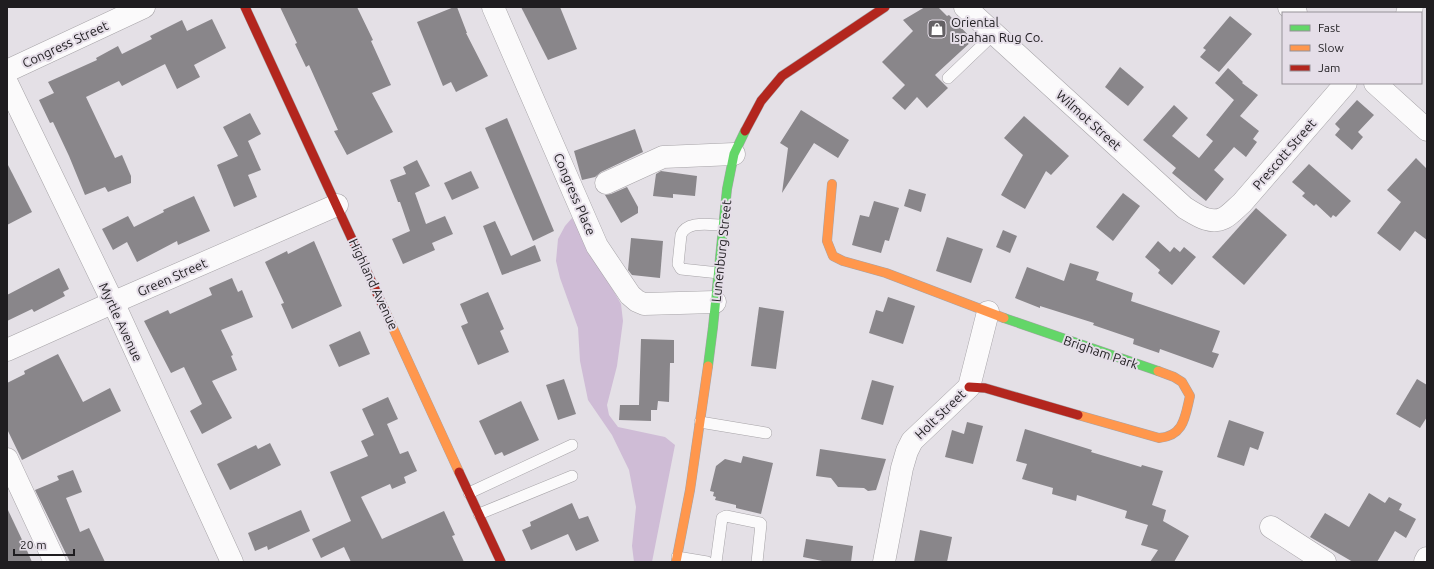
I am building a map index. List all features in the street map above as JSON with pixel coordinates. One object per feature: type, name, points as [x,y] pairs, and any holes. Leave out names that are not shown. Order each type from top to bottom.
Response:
[{"type":"street","name":"Congress Street","points":[[7,71],[144,7]]},
{"type":"street","name":"Highland Avenue","points":[[246,7],[501,562]]},
{"type":"street","name":"Congress Place","points":[[493,7],[598,246],[630,295],[637,301],[644,304],[715,302]]},
{"type":"street","name":"Lunenburg Street","points":[[677,559],[690,490],[700,422],[713,327],[727,189],[734,154],[761,102],[782,76],[885,7]]},
{"type":"street","name":"Wilmot Street","points":[[965,7],[1185,208],[1200,217],[1211,221],[1219,219]]},
{"type":"street","name":"Myrtle Avenue","points":[[7,83],[112,303],[232,562]]},
{"type":"street","name":"Prescott Street","points":[[1219,219],[1224,218],[1242,203],[1345,84]]},
{"type":"street","points":[[1376,84],[1427,130]]},
{"type":"street","points":[[606,183],[663,157],[734,154]]},
{"type":"street","name":"Brigham Park","points":[[832,184],[827,242],[833,256],[843,261],[886,273],[988,312],[1174,377],[1182,382],[1190,396],[1181,428],[1175,434],[1167,438],[1159,438],[985,388],[968,387]]},
{"type":"street","name":"Green Street","points":[[7,350],[337,205]]},
{"type":"street","name":"Holt Street","points":[[884,562],[902,468],[907,451],[912,441],[948,408],[968,387],[988,312]]},
{"type":"street","points":[[7,459],[55,562]]},
{"type":"street","points":[[1271,527],[1324,562]]},
{"type":"street","points":[[1425,562],[1427,558]]},
{"type":"lane","points":[[948,78],[994,34]]},
{"type":"lane","points":[[719,272],[681,269],[678,264],[682,231],[688,226],[723,225]]},
{"type":"lane","points":[[700,422],[766,433]]},
{"type":"lane","points":[[469,493],[572,444]]},
{"type":"lane","points":[[479,514],[572,476]]},
{"type":"lane","points":[[716,562],[722,518],[726,516],[760,523],[762,528],[757,562]]},
{"type":"lane","points":[[677,559],[707,562]]},
{"type":"shaded area","points":[[572,218],[621,304],[623,321],[617,366],[607,405],[609,415],[618,427],[665,437],[675,445],[652,562],[634,562],[632,546],[636,507],[629,470],[612,435],[588,400],[580,361],[578,328],[560,278],[556,261],[558,239],[565,226]]},
{"type":"building","points":[[280,7],[357,7],[373,40],[371,41],[391,85],[372,93],[393,132],[347,155],[334,131],[338,130],[309,65],[306,67],[295,44],[297,43]]},
{"type":"building","points":[[457,7],[466,33],[488,76],[456,92],[451,82],[443,86],[417,22]]},
{"type":"building","points":[[521,7],[560,7],[577,49],[548,60]]},
{"type":"building","points":[[925,7],[938,7],[947,16],[949,15],[973,40],[935,75],[948,88],[927,108],[917,97],[905,110],[892,98],[905,85],[882,62],[913,31],[903,20]]},
{"type":"building","points":[[1230,16],[1252,34],[1219,72],[1200,57],[1206,50],[1203,48]]},
{"type":"building","points":[[212,19],[226,48],[194,65],[200,77],[177,89],[165,64],[122,86],[119,81],[86,97],[115,158],[122,155],[131,176],[131,183],[108,192],[105,187],[85,195],[53,122],[50,123],[39,100],[54,93],[48,82],[97,60],[96,58],[118,46],[122,54],[152,39],[150,36],[182,20],[187,31]]},
{"type":"building","points":[[1120,67],[1144,87],[1128,106],[1105,87]]},
{"type":"building","points":[[1228,68],[1243,82],[1242,83],[1258,95],[1240,116],[1259,131],[1253,139],[1257,142],[1246,157],[1234,147],[1214,170],[1224,179],[1206,201],[1172,173],[1176,168],[1143,140],[1174,105],[1188,118],[1172,136],[1199,158],[1213,141],[1206,135],[1234,100],[1215,83]]},
{"type":"building","points":[[1357,100],[1374,115],[1358,132],[1363,137],[1352,150],[1335,135],[1340,129],[1335,124]]},
{"type":"building","points":[[801,110],[849,140],[838,158],[814,143],[782,193],[788,148],[780,143]]},
{"type":"building","points":[[250,113],[261,134],[248,141],[261,170],[248,175],[257,197],[234,207],[217,165],[238,156],[223,127]]},
{"type":"building","points":[[1024,116],[1069,156],[1051,175],[1046,171],[1025,209],[1001,195],[1023,155],[1004,138]]},
{"type":"building","points":[[507,118],[554,231],[533,241],[485,128]]},
{"type":"building","points":[[635,129],[643,152],[601,172],[595,177],[582,180],[574,151]]},
{"type":"building","points":[[1416,158],[1427,169],[1427,240],[1415,231],[1400,251],[1377,233],[1401,202],[1387,190]]},
{"type":"building","points":[[417,160],[430,186],[415,193],[426,224],[445,216],[453,234],[432,243],[435,250],[403,264],[392,239],[410,231],[400,202],[398,202],[390,180],[406,174],[403,167]]},
{"type":"building","points":[[7,163],[32,212],[7,225]]},
{"type":"building","points":[[1309,164],[1351,201],[1336,217],[1333,215],[1331,218],[1316,204],[1314,206],[1302,196],[1305,193],[1292,182]]},
{"type":"building","points":[[471,171],[479,188],[452,200],[444,183]]},
{"type":"building","points":[[661,171],[697,176],[695,196],[673,194],[673,198],[653,196],[656,174]]},
{"type":"building","points":[[627,187],[638,207],[638,213],[621,223],[605,195]]},
{"type":"building","points":[[909,189],[926,194],[921,212],[904,206]]},
{"type":"building","points":[[1123,193],[1140,206],[1113,241],[1096,227]]},
{"type":"building","points":[[194,196],[210,231],[178,245],[177,241],[137,262],[127,242],[113,250],[102,229],[128,216],[134,227],[164,212],[163,210]]},
{"type":"building","points":[[874,201],[899,208],[889,241],[885,240],[881,253],[852,245],[860,215],[869,217]]},
{"type":"building","points":[[1256,208],[1287,235],[1244,285],[1212,257]]},
{"type":"building","points":[[495,221],[511,256],[535,245],[541,261],[502,275],[483,226]]},
{"type":"building","points":[[1003,230],[1017,236],[1010,253],[996,247]]},
{"type":"building","points":[[947,237],[983,249],[971,283],[936,271]]},
{"type":"building","points":[[631,238],[663,241],[660,278],[632,275],[628,270]]},
{"type":"building","points":[[314,241],[342,306],[292,329],[281,304],[284,303],[265,262],[287,251],[288,254]]},
{"type":"building","points":[[1158,241],[1170,252],[1174,247],[1180,252],[1184,247],[1196,257],[1172,285],[1158,273],[1160,270],[1145,257]]},
{"type":"building","points":[[1070,263],[1099,272],[1096,280],[1133,293],[1131,301],[1220,331],[1212,352],[1219,354],[1213,368],[1160,349],[1159,353],[1133,344],[1134,339],[1093,325],[1094,323],[1040,306],[1040,308],[1015,298],[1027,267],[1064,281]]},
{"type":"building","points":[[59,268],[69,289],[63,292],[65,296],[34,312],[32,309],[7,321],[7,295]]},
{"type":"building","points":[[232,278],[238,292],[242,290],[253,317],[221,330],[233,355],[231,356],[237,370],[212,381],[232,418],[202,434],[190,411],[202,404],[184,367],[171,373],[144,321],[168,310],[170,314],[212,295],[209,288]]},
{"type":"building","points":[[488,292],[504,329],[500,331],[509,352],[478,365],[461,326],[468,323],[460,304]]},
{"type":"building","points":[[888,297],[915,306],[903,344],[869,333],[876,310],[883,312]]},
{"type":"building","points":[[759,307],[784,311],[776,369],[751,366]]},
{"type":"building","points":[[360,331],[370,354],[339,367],[329,345]]},
{"type":"building","points":[[641,339],[674,340],[674,363],[670,363],[669,402],[658,401],[657,410],[651,410],[651,421],[619,420],[620,405],[639,405]]},
{"type":"building","points":[[58,354],[83,402],[110,388],[121,411],[22,460],[7,429],[7,383],[25,374],[24,371]]},
{"type":"building","points":[[564,379],[576,414],[558,420],[546,385]]},
{"type":"building","points":[[1417,379],[1427,385],[1427,417],[1420,428],[1396,414]]},
{"type":"building","points":[[872,380],[894,386],[883,425],[861,419]]},
{"type":"building","points":[[388,397],[398,419],[387,424],[400,454],[408,451],[417,471],[404,477],[406,483],[392,489],[390,484],[361,497],[382,539],[444,511],[455,535],[452,536],[464,562],[351,562],[344,547],[321,558],[312,539],[351,521],[330,472],[368,456],[361,441],[374,435],[362,409]]},
{"type":"building","points":[[521,401],[539,440],[504,456],[502,452],[495,455],[479,421]]},
{"type":"building","points":[[1229,420],[1264,432],[1258,450],[1250,447],[1244,466],[1217,457]]},
{"type":"building","points":[[967,422],[983,426],[973,464],[945,457],[952,430],[964,434]]},
{"type":"building","points":[[1025,429],[1092,450],[1091,452],[1141,467],[1142,465],[1163,471],[1152,505],[1166,510],[1163,521],[1189,536],[1174,562],[1150,562],[1158,550],[1141,545],[1148,525],[1125,518],[1127,511],[1077,495],[1076,501],[1052,494],[1053,488],[1022,479],[1027,464],[1016,461]]},
{"type":"building","points":[[270,443],[281,465],[230,490],[217,464],[256,445],[258,449]]},
{"type":"building","points":[[820,449],[886,459],[876,490],[868,491],[864,488],[838,487],[831,478],[816,476]]},
{"type":"building","points":[[743,456],[773,463],[761,514],[736,508],[736,505],[715,500],[716,497],[713,496],[714,492],[710,491],[716,466],[725,459],[741,463]]},
{"type":"building","points":[[73,470],[82,492],[66,498],[80,532],[89,528],[105,562],[70,562],[35,490],[59,480],[57,476]]},
{"type":"building","points":[[1369,493],[1385,503],[1389,497],[1402,504],[1399,510],[1416,519],[1406,538],[1395,531],[1377,562],[1353,562],[1310,537],[1325,513],[1349,527]]},
{"type":"building","points":[[572,503],[579,519],[588,516],[599,541],[576,551],[568,534],[531,550],[522,530],[531,526],[530,522]]},
{"type":"building","points":[[7,508],[25,546],[32,562],[7,562]]},
{"type":"building","points":[[301,510],[310,531],[268,550],[267,546],[255,551],[248,533]]},
{"type":"building","points":[[920,530],[952,537],[947,562],[914,562]]},
{"type":"building","points":[[806,539],[853,546],[851,562],[827,562],[803,557]]},
{"type":"traffic: fast","points":[[708,366],[727,189],[734,154],[745,131]]},
{"type":"traffic: fast","points":[[1004,318],[1158,371]]},
{"type":"traffic: slow","points":[[832,184],[827,241],[833,256],[843,261],[886,273],[1004,318]]},
{"type":"traffic: slow","points":[[386,313],[459,472]]},
{"type":"traffic: slow","points":[[676,562],[690,490],[708,366]]},
{"type":"traffic: slow","points":[[1078,415],[1159,438],[1174,434],[1185,418],[1190,396],[1182,382],[1174,377],[1158,371]]},
{"type":"traffic: jam","points":[[245,7],[386,313]]},
{"type":"traffic: jam","points":[[745,131],[761,101],[782,76],[885,7]]},
{"type":"traffic: jam","points":[[969,387],[985,388],[1078,415]]},
{"type":"traffic: jam","points":[[459,472],[501,562]]},
{"type":"place","name":"Oriental Ispahan Rug Co.","points":[[937,29]]}]
